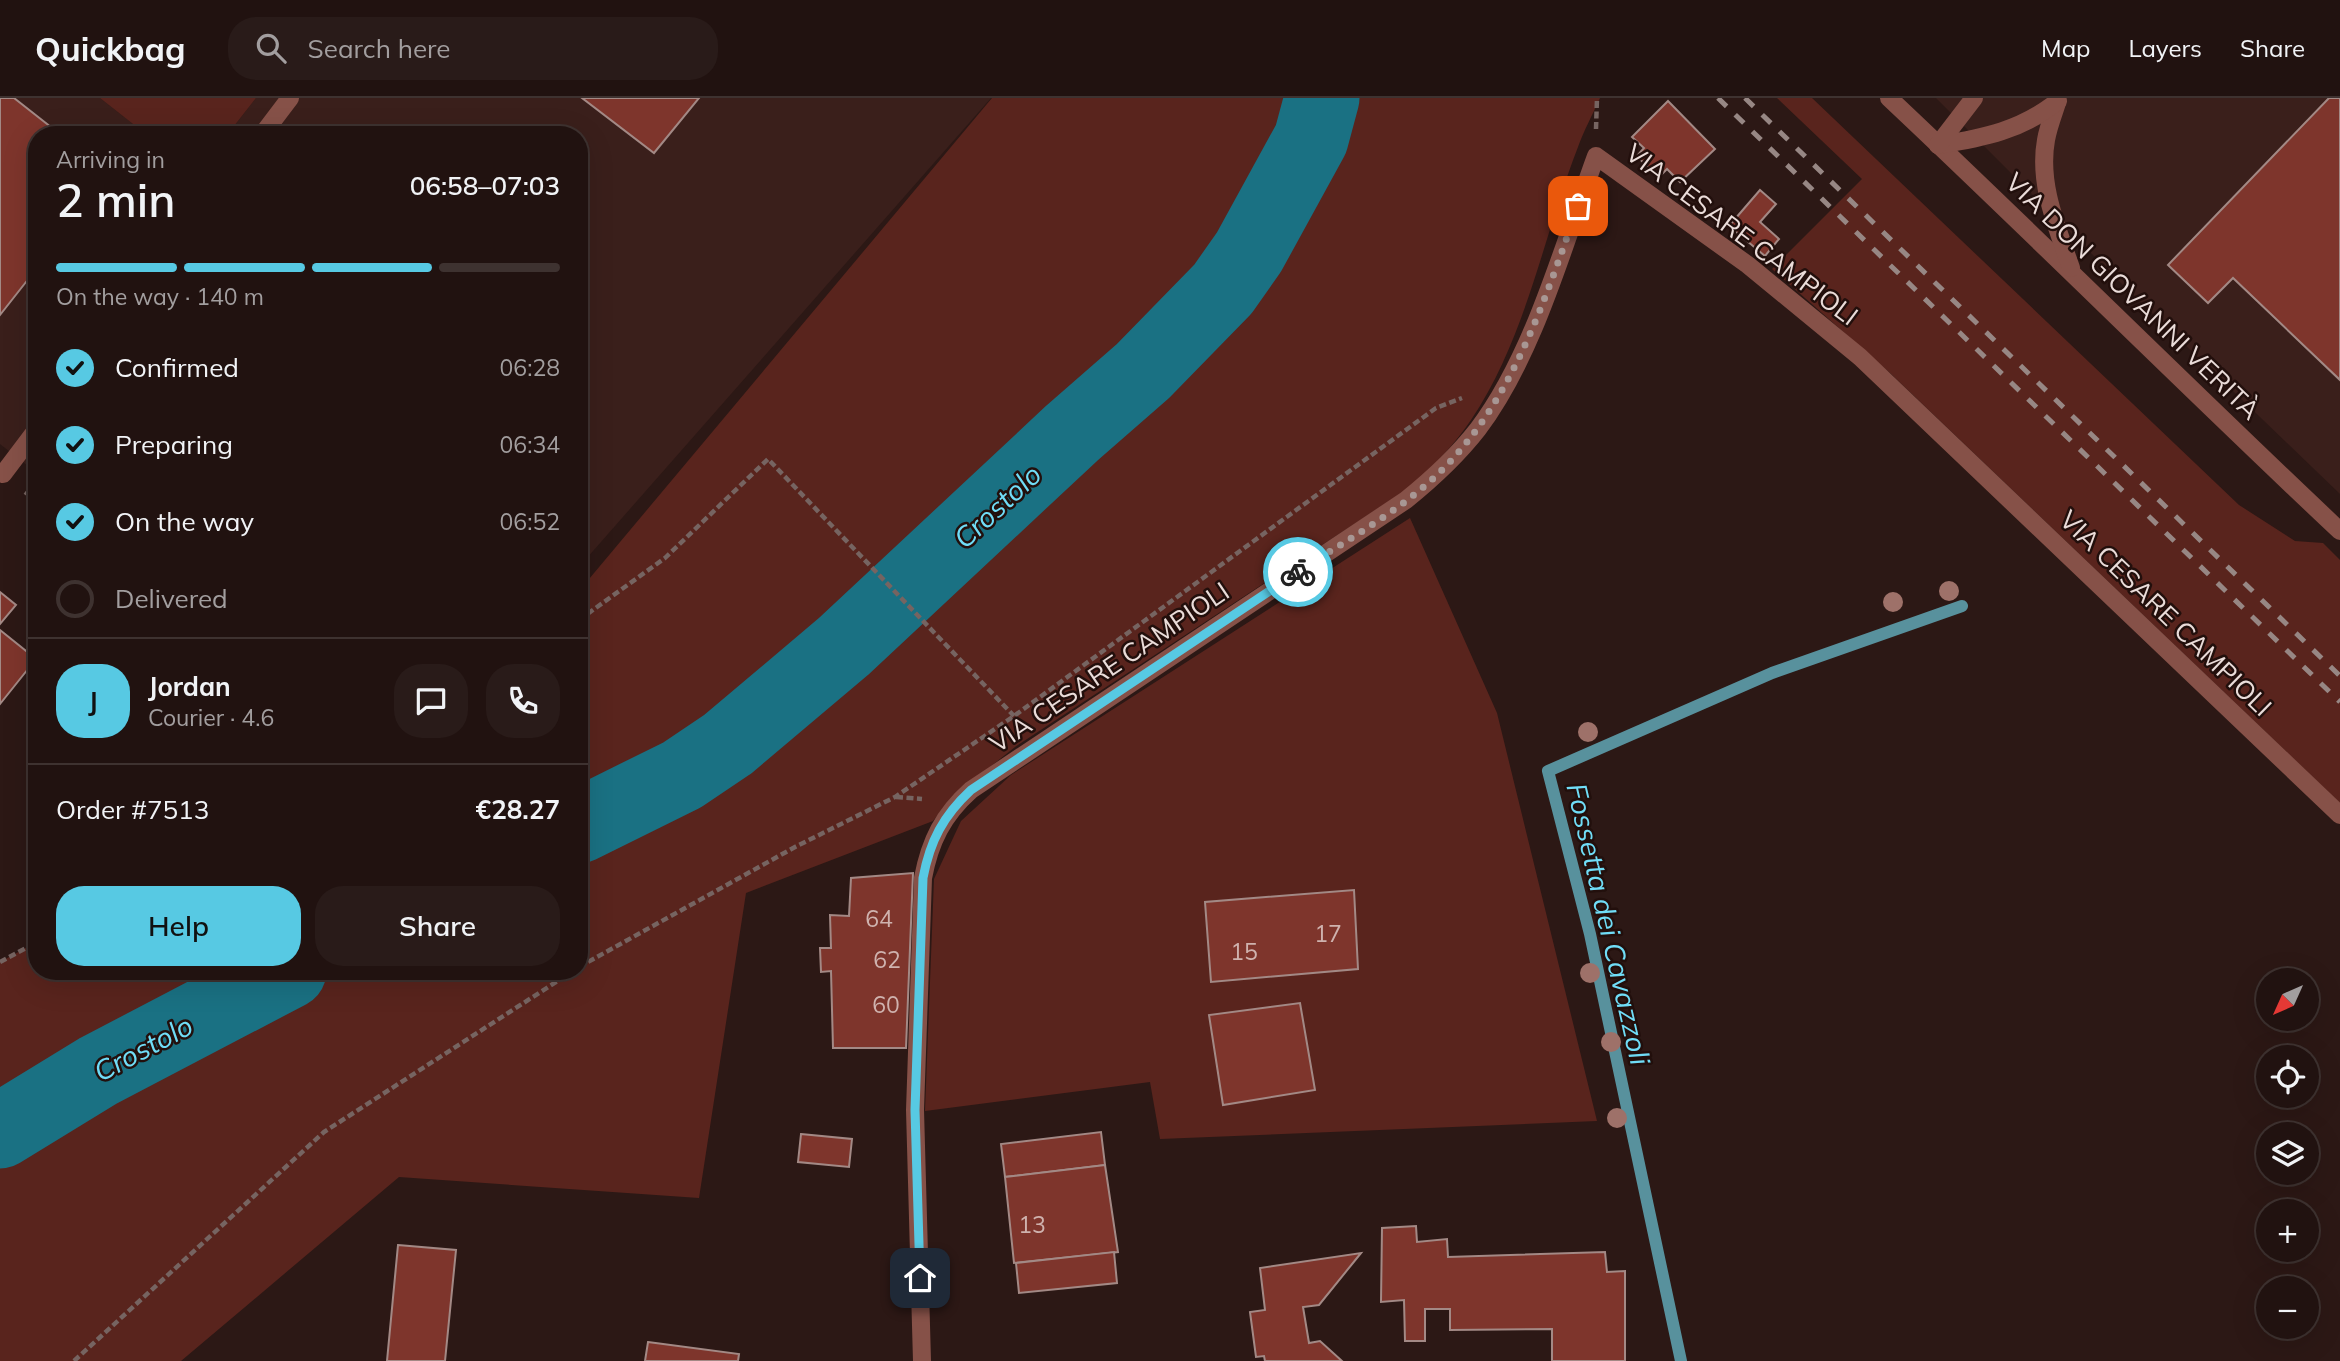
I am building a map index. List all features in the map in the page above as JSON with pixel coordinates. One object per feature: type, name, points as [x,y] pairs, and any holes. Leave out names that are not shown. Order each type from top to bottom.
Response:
[{"type":"street","points":[[269,126],[290,98]]},
{"type":"street","name":"VIA DON GIOVANNI VERITÀ","points":[[1889,98],[2072,271],[2173,374],[2340,531]]},
{"type":"street","points":[[1938,145],[1974,98]]},
{"type":"street","points":[[1938,145],[2014,129],[2059,100]]},
{"type":"street","points":[[2059,100],[2046,141],[2047,195],[2072,271]]},
{"type":"street","name":"VIA CESARE CAMPIOLI","points":[[922,1361],[915,1110],[923,878],[928,854],[941,824],[952,807],[971,790],[1406,500],[1441,470],[1477,430],[1509,378],[1542,306],[1596,156],[1748,265],[1860,357],[2340,815]]},
{"type":"street","points":[[0,472],[3,474],[28,441]]},
{"type":"path","points":[[588,962],[795,847],[895,797],[1014,716],[1436,408],[1474,393]]},
{"type":"path","points":[[588,614],[665,558],[768,459],[1014,716]]},
{"type":"path","points":[[0,962],[28,947]]},
{"type":"path","points":[[74,1361],[324,1132],[559,980]]},
{"type":"shaded area","points":[[0,98],[100,98],[136,126],[28,126],[28,466],[0,444]]},
{"type":"shaded area","points":[[100,98],[256,98],[234,126],[136,126]]},
{"type":"shaded area","points":[[256,98],[991,98],[588,557],[588,126],[234,126]]},
{"type":"shaded area","points":[[992,98],[1600,98],[1578,147],[1520,321],[1506,355],[1465,429],[1415,484],[1015,747],[950,799],[933,821],[746,893],[699,1198],[399,1177],[181,1361],[0,1361],[0,962],[28,947],[28,980],[588,980],[588,580]]},
{"type":"shaded area","points":[[1777,98],[1812,98],[2239,505],[2295,541],[2323,543],[2340,560],[2340,803],[1890,373],[1772,269],[1862,179]]},
{"type":"shaded area","points":[[1936,98],[2340,98],[2340,494],[2128,290]]},
{"type":"shaded area","points":[[1410,518],[1497,713],[1597,1121],[1160,1139],[1150,1082],[925,1111],[934,879],[961,821],[1011,775]]},
{"type":"building","points":[[0,98],[14,98],[50,126],[28,126],[28,279],[0,315]]},
{"type":"building","points":[[582,98],[699,98],[654,153]]},
{"type":"building","points":[[2329,98],[2340,98],[2340,380],[2233,278],[2208,303],[2168,265]]},
{"type":"building","points":[[1668,101],[1715,149],[1680,182],[1667,169],[1658,178],[1637,156],[1644,148],[1632,137]]},
{"type":"building","points":[[1760,190],[1776,204],[1760,222],[1779,239],[1765,256],[1729,226]]},
{"type":"building","points":[[0,592],[16,605],[0,624]]},
{"type":"building","points":[[0,630],[28,653],[28,669],[0,704]]},
{"type":"building","points":[[913,873],[906,1048],[833,1048],[831,971],[821,972],[820,948],[831,948],[830,915],[849,916],[851,878]]},
{"type":"building","points":[[1354,890],[1358,969],[1211,982],[1205,902]]},
{"type":"building","points":[[1300,1003],[1315,1090],[1223,1105],[1209,1015]]},
{"type":"building","points":[[1101,1132],[1105,1165],[1005,1177],[1001,1144]]},
{"type":"building","points":[[801,1134],[852,1139],[849,1167],[798,1162]]},
{"type":"building","points":[[1105,1165],[1118,1252],[1014,1263],[1005,1177]]},
{"type":"building","points":[[1416,1226],[1417,1242],[1447,1239],[1448,1257],[1605,1252],[1607,1272],[1625,1271],[1625,1361],[1552,1361],[1552,1329],[1450,1330],[1450,1309],[1425,1309],[1425,1341],[1405,1341],[1404,1300],[1381,1302],[1382,1228]]},
{"type":"building","points":[[398,1245],[456,1250],[445,1361],[387,1361]]},
{"type":"building","points":[[1114,1252],[1117,1283],[1019,1293],[1016,1263]]},
{"type":"building","points":[[1361,1253],[1319,1305],[1303,1307],[1309,1343],[1320,1341],[1342,1361],[1265,1361],[1264,1356],[1256,1357],[1250,1312],[1265,1310],[1260,1268]]},
{"type":"building","points":[[648,1342],[739,1354],[738,1361],[645,1361]]},
{"type":"waterway","name":"Crostolo","points":[[588,822],[682,775],[728,744],[844,646],[1072,433],[1143,371],[1223,289],[1249,252],[1311,139],[1322,98]]},
{"type":"waterway","name":"Fossetta dei Cavazzoli","points":[[1681,1361],[1590,934],[1548,771],[1772,673],[1962,606]]},
{"type":"waterway","name":"Crostolo","points":[[0,1131],[98,1071],[272,980]]},
{"type":"railway","points":[[1718,98],[2340,702]]},
{"type":"railway","points":[[1745,98],[2340,676]]},
{"type":"way so far","points":[[1298,572],[1406,500],[1441,470],[1477,430],[1509,378],[1542,306],[1578,206]]},
{"type":"route","points":[[920,1278],[915,1110],[923,878],[928,854],[941,824],[952,807],[971,790],[1298,572]]}]
